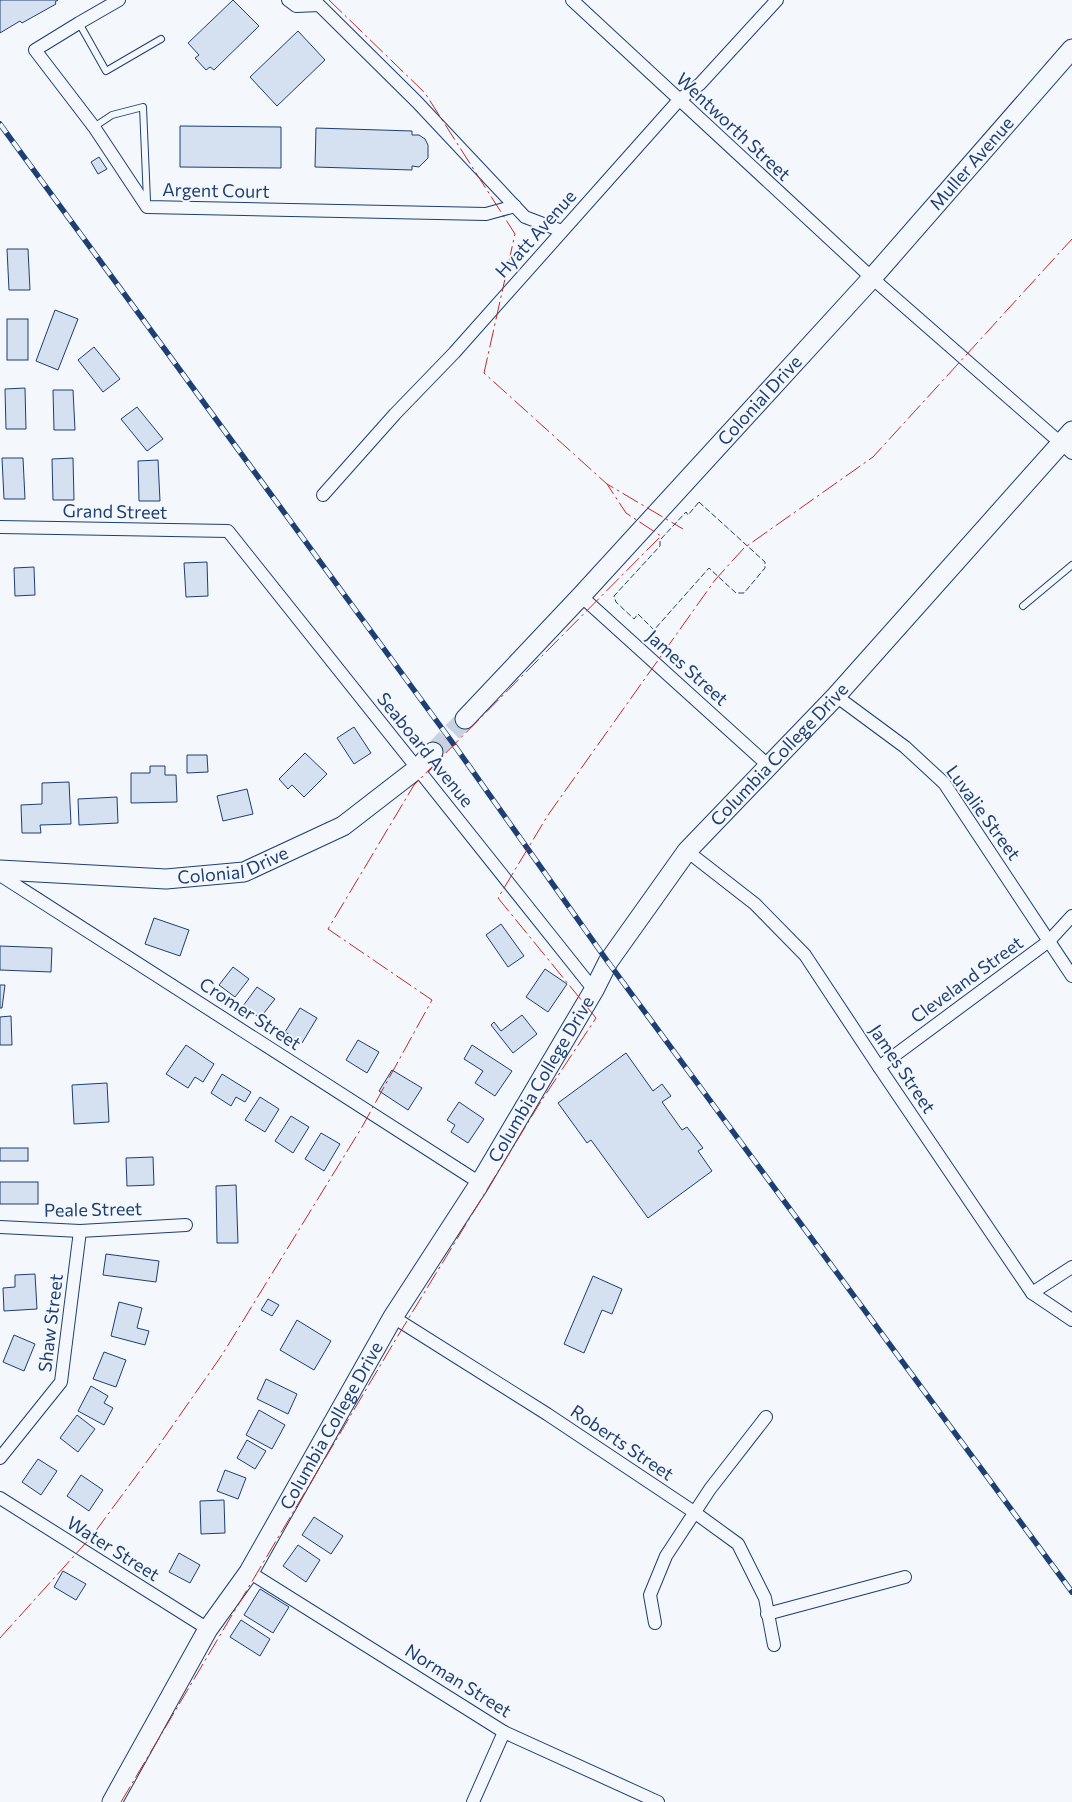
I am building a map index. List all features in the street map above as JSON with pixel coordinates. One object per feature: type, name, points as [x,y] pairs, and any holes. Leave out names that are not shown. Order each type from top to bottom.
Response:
[{"type":"street","name":"Argent Court","points":[[119,0],[79,22],[35,50],[94,128],[147,207],[486,214],[515,206]]},
{"type":"street","points":[[288,0],[296,6],[322,2],[525,217],[562,231]]},
{"type":"street","name":"Wentworth Street","points":[[572,0],[872,278]]},
{"type":"street","name":"Hyatt Avenue","points":[[323,495],[395,414],[454,353],[679,100],[700,84],[777,0]]},
{"type":"street","name":"Muller Avenue","points":[[872,278],[1072,49]]},
{"type":"street","points":[[872,278],[1068,442]]},
{"type":"street","name":"Colonial Drive","points":[[465,719],[581,596],[872,278]]},
{"type":"street","name":"Columbia College Drive","points":[[112,1802],[208,1629],[249,1572],[393,1317],[480,1183],[594,990],[608,962],[687,851],[770,767],[1068,442]]},
{"type":"street","name":"Grand Street","points":[[0,526],[228,531]]},
{"type":"street","name":"Seaboard Avenue","points":[[228,531],[594,990]]},
{"type":"street","name":"James Street","points":[[581,596],[770,767]]},
{"type":"street","name":"Luvalie Street","points":[[836,696],[905,747],[944,783],[1072,976]]},
{"type":"street","name":"Colonial Drive","points":[[0,870],[166,879],[244,872],[343,826],[418,768],[433,752]]},
{"type":"street","name":"James Street","points":[[687,851],[754,904],[806,955],[1032,1293],[1072,1320]]},
{"type":"street","name":"Cromer Street","points":[[0,875],[480,1183]]},
{"type":"street","name":"Cleveland Street","points":[[879,1066],[1050,941],[1072,916]]},
{"type":"street","name":"Peale Street","points":[[0,1227],[80,1231],[186,1225]]},
{"type":"street","name":"Shaw Street","points":[[0,1458],[61,1382],[80,1231]]},
{"type":"street","points":[[1032,1293],[1072,1267]]},
{"type":"street","name":"Roberts Street","points":[[393,1317],[547,1414],[694,1512],[738,1544],[765,1598],[774,1645]]},
{"type":"street","points":[[655,1623],[650,1595],[666,1556],[694,1512],[766,1417]]},
{"type":"street","name":"Water Street","points":[[0,1498],[208,1629]]},
{"type":"street","name":"Norman Street","points":[[249,1572],[504,1732],[658,1802]]},
{"type":"street","points":[[767,1614],[905,1577]]},
{"type":"street","points":[[473,1802],[504,1732]]},
{"type":"lane","points":[[79,22],[106,71],[161,38]]},
{"type":"lane","points":[[94,128],[112,115],[143,107],[147,207]]},
{"type":"lane","points":[[1023,606],[1072,565]]},
{"type":"building","points":[[0,0],[58,0],[55,2],[56,4],[0,33]]},
{"type":"building","points":[[233,0],[259,26],[214,70],[210,67],[206,70],[195,58],[199,55],[188,43]]},
{"type":"building","points":[[298,31],[325,60],[277,106],[250,77]]},
{"type":"building","points":[[180,126],[281,127],[281,168],[180,167]]},
{"type":"building","points":[[316,128],[412,131],[412,135],[419,135],[425,139],[428,145],[428,158],[419,167],[412,166],[412,170],[315,167]]},
{"type":"building","points":[[99,157],[107,169],[98,174],[91,162]]},
{"type":"building","points":[[7,249],[28,249],[30,290],[9,290]]},
{"type":"building","points":[[55,310],[78,319],[58,370],[36,361]]},
{"type":"building","points":[[7,319],[28,319],[28,360],[7,360]]},
{"type":"building","points":[[94,347],[120,379],[103,392],[78,360]]},
{"type":"building","points":[[25,388],[26,429],[6,429],[5,389]]},
{"type":"building","points":[[53,390],[73,390],[75,430],[54,430]]},
{"type":"building","points":[[137,407],[163,439],[147,451],[121,419]]},
{"type":"building","points":[[2,458],[23,458],[25,499],[4,499]]},
{"type":"building","points":[[73,458],[74,500],[53,500],[52,459]]},
{"type":"building","points":[[158,460],[160,501],[139,501],[138,461]]},
{"type":"building","points":[[207,562],[208,596],[186,597],[184,563]]},
{"type":"building","points":[[34,567],[35,595],[15,596],[14,568]]},
{"type":"building","points":[[354,727],[371,753],[354,764],[337,738]]},
{"type":"building","points":[[305,753],[327,774],[304,797],[292,785],[288,789],[279,779]]},
{"type":"building","points":[[187,755],[207,755],[208,772],[187,773]]},
{"type":"building","points":[[150,766],[165,766],[165,775],[176,775],[177,802],[131,803],[131,773],[150,773]]},
{"type":"building","points":[[69,782],[71,824],[40,825],[41,833],[22,833],[21,805],[42,804],[42,783]]},
{"type":"building","points":[[247,789],[253,814],[223,821],[217,796]]},
{"type":"building","points":[[117,797],[118,823],[79,825],[78,799]]},
{"type":"building","points":[[154,918],[189,930],[180,956],[145,944]]},
{"type":"building","points":[[501,924],[524,956],[508,967],[486,935]]},
{"type":"building","points":[[0,946],[52,948],[51,972],[0,970]]},
{"type":"building","points":[[233,967],[249,979],[235,997],[219,985]]},
{"type":"building","points":[[545,969],[567,984],[548,1012],[526,997]]},
{"type":"building","points":[[0,985],[5,985],[2,1008],[0,1008]]},
{"type":"building","points":[[257,987],[275,999],[260,1018],[243,1006]]},
{"type":"building","points":[[300,1008],[317,1018],[302,1043],[285,1032]]},
{"type":"building","points":[[522,1015],[537,1034],[513,1053],[491,1025],[494,1022],[501,1031]]},
{"type":"building","points":[[11,1016],[12,1045],[0,1045],[0,1017]]},
{"type":"building","points":[[358,1040],[379,1052],[367,1073],[346,1060]]},
{"type":"building","points":[[186,1045],[214,1064],[203,1082],[195,1077],[188,1088],[166,1074]]},
{"type":"building","points":[[472,1045],[512,1071],[495,1096],[475,1083],[483,1071],[464,1059]]},
{"type":"building","points":[[626,1053],[653,1091],[662,1084],[671,1096],[662,1102],[682,1130],[687,1127],[703,1148],[698,1151],[712,1171],[648,1218],[591,1140],[587,1143],[558,1103]]},
{"type":"building","points":[[392,1070],[422,1088],[408,1110],[379,1091]]},
{"type":"building","points":[[222,1074],[251,1092],[245,1102],[236,1097],[231,1106],[211,1093]]},
{"type":"building","points":[[107,1083],[109,1122],[74,1124],[72,1085]]},
{"type":"building","points":[[260,1097],[279,1109],[265,1132],[245,1120]]},
{"type":"building","points":[[459,1102],[484,1119],[468,1143],[451,1132],[455,1125],[447,1120]]},
{"type":"building","points":[[291,1116],[309,1127],[293,1153],[275,1141]]},
{"type":"building","points":[[321,1133],[340,1144],[324,1171],[305,1159]]},
{"type":"building","points":[[0,1148],[28,1148],[28,1161],[0,1161]]},
{"type":"building","points":[[153,1157],[154,1185],[127,1186],[126,1158]]},
{"type":"building","points":[[0,1182],[38,1182],[38,1204],[0,1204]]},
{"type":"building","points":[[236,1185],[238,1243],[217,1243],[216,1186]]},
{"type":"building","points":[[106,1254],[159,1261],[156,1282],[103,1275]]},
{"type":"building","points":[[35,1274],[37,1309],[4,1311],[3,1288],[15,1287],[15,1275]]},
{"type":"building","points":[[593,1276],[622,1289],[612,1314],[602,1310],[584,1353],[564,1344]]},
{"type":"building","points":[[268,1299],[279,1305],[272,1316],[261,1310]]},
{"type":"building","points":[[119,1302],[142,1308],[137,1328],[149,1331],[145,1345],[111,1336]]},
{"type":"building","points":[[297,1320],[331,1341],[314,1370],[280,1350]]},
{"type":"building","points":[[14,1335],[35,1344],[24,1371],[3,1362]]},
{"type":"building","points":[[104,1352],[126,1360],[116,1387],[93,1379]]},
{"type":"building","points":[[266,1379],[297,1394],[288,1414],[257,1399]]},
{"type":"building","points":[[91,1386],[108,1396],[104,1403],[113,1408],[104,1425],[78,1411]]},
{"type":"building","points":[[259,1410],[285,1425],[272,1449],[246,1435]]},
{"type":"building","points":[[77,1415],[95,1429],[78,1452],[60,1438]]},
{"type":"building","points":[[247,1440],[266,1451],[255,1469],[237,1458]]},
{"type":"building","points":[[38,1459],[57,1471],[41,1495],[22,1482]]},
{"type":"building","points":[[225,1470],[246,1478],[238,1499],[217,1491]]},
{"type":"building","points":[[81,1475],[103,1490],[89,1511],[67,1496]]},
{"type":"building","points":[[224,1500],[225,1533],[201,1534],[200,1501]]},
{"type":"building","points":[[314,1517],[343,1536],[331,1554],[302,1535]]},
{"type":"building","points":[[298,1545],[320,1560],[306,1582],[283,1566]]},
{"type":"building","points":[[179,1553],[200,1565],[190,1583],[169,1572]]},
{"type":"building","points":[[63,1571],[86,1584],[76,1600],[54,1587]]},
{"type":"building","points":[[260,1589],[289,1607],[273,1633],[244,1615]]},
{"type":"building","points":[[241,1620],[270,1639],[260,1656],[230,1637]]},
{"type":"tunnel","points":[[433,752],[465,719]]},
{"type":"railway","points":[[0,124],[452,742],[608,962],[1072,1592]]},
{"type":"fence","points":[[699,502],[765,562],[765,568],[744,593],[736,593],[709,568],[654,630],[638,614],[634,619],[616,602],[614,596],[660,546],[660,540],[686,512],[688,515],[699,502]]},
{"type":"power","points":[[329,0],[425,93],[515,234],[484,373],[607,484],[683,529]]},
{"type":"power","points":[[121,1802],[396,1339],[538,1106],[596,1018],[498,898],[548,815],[715,580],[744,548],[873,457],[1072,239]]},
{"type":"power","points":[[0,1638],[92,1536],[222,1355],[362,1127],[432,1000],[328,929],[414,785],[661,536],[626,513],[607,484]]}]
